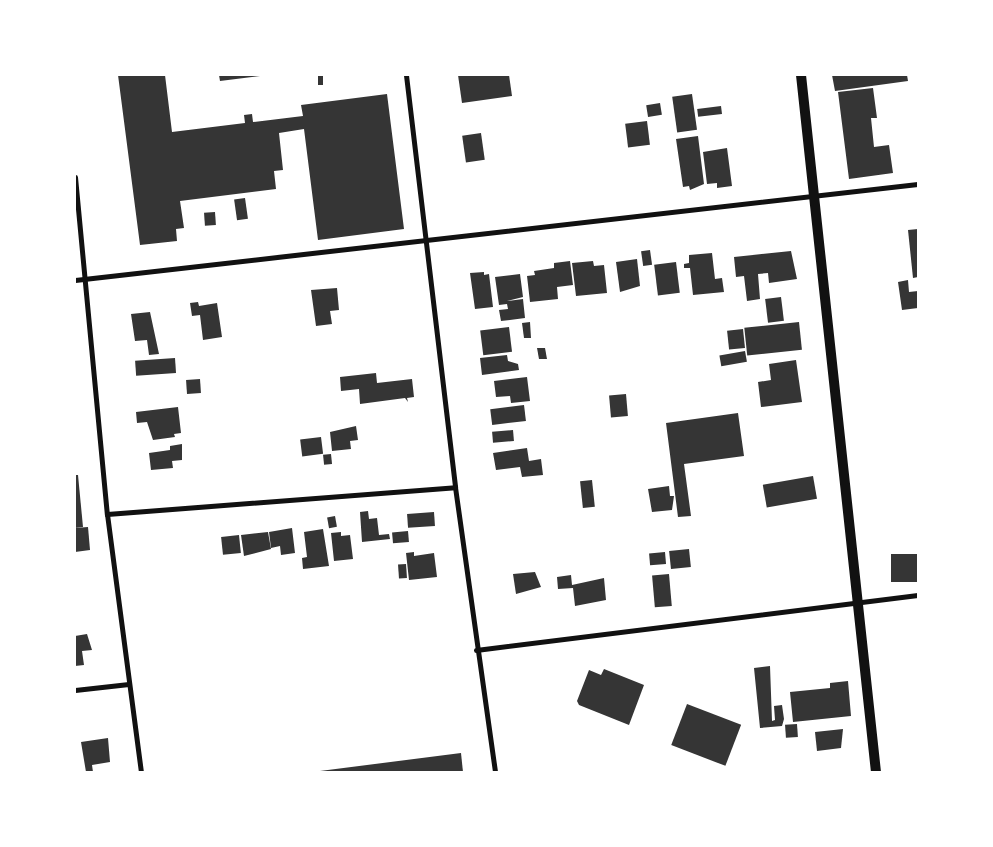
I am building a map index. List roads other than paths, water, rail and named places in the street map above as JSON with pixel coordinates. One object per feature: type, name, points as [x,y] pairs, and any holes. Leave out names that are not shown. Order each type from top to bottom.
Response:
[{"type":"main road","points":[[800,75],[815,195],[876,772]]},
{"type":"street","points":[[406,75],[455,487],[476,650],[495,772]]},
{"type":"street","points":[[75,178],[107,514],[141,772]]},
{"type":"street","points":[[75,280],[427,242],[918,184]]},
{"type":"street","points":[[107,514],[455,487]]},
{"type":"street","points":[[476,650],[859,603],[918,594]]},
{"type":"street","points":[[75,690],[129,684]]}]
